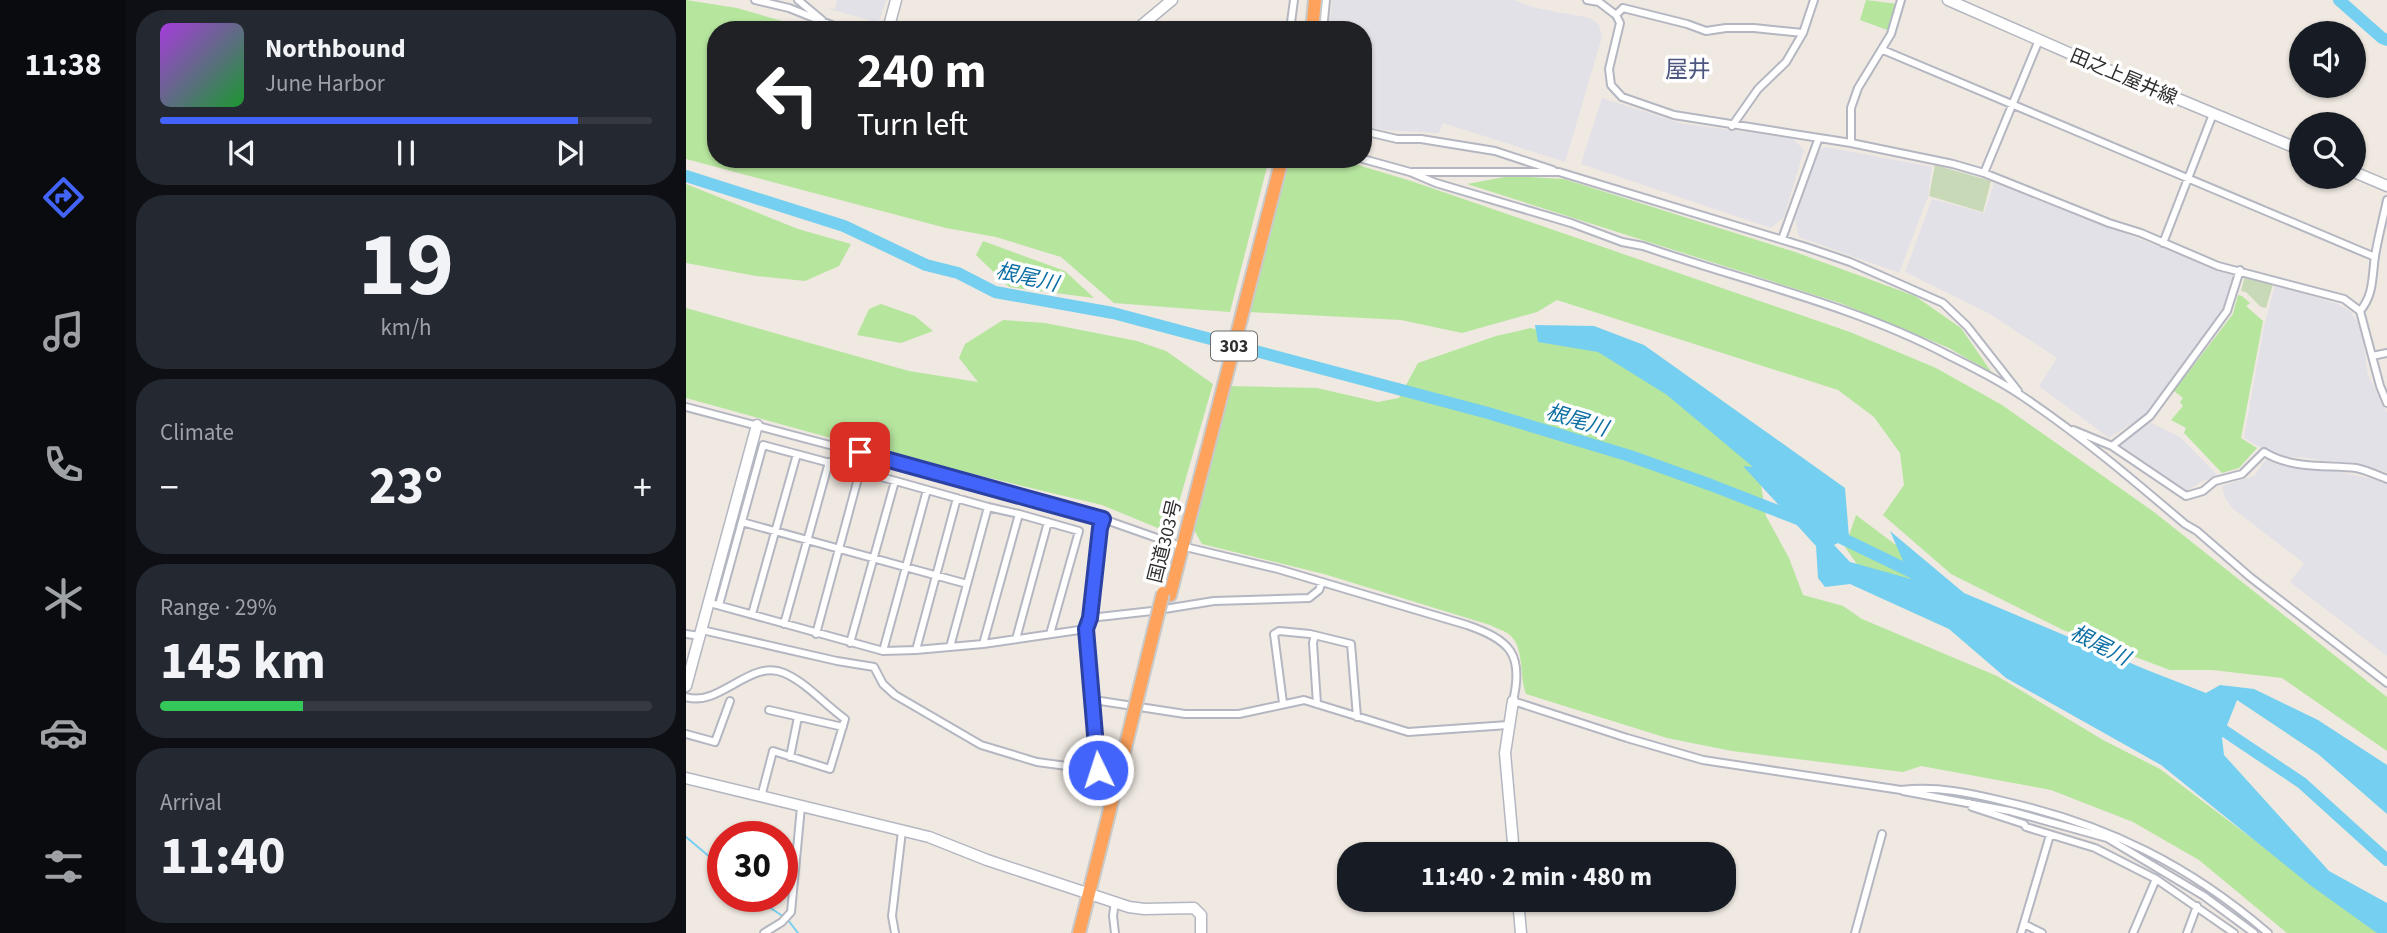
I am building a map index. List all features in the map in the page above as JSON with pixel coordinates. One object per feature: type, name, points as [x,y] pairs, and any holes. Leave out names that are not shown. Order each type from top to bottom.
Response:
[{"type":"highway","points":[[1306,21],[1309,0]]},
{"type":"highway","points":[[1313,21],[1315,0]]},
{"type":"highway","name":"国道303号","points":[[1086,933],[1121,773],[1273,168]]},
{"type":"highway","name":"国道303号","points":[[1182,532],[1280,168]]},
{"type":"highway","name":"国道303号","points":[[1079,933],[1094,894]]},
{"type":"street","points":[[755,0],[789,8],[820,21]]},
{"type":"street","points":[[797,0],[824,21]]},
{"type":"street","points":[[890,21],[896,0]]},
{"type":"street","points":[[1147,21],[1172,0]]},
{"type":"street","points":[[1291,21],[1294,0]]},
{"type":"street","points":[[1324,21],[1326,0]]},
{"type":"street","points":[[1587,0],[1599,2],[1616,15],[1620,23],[1609,69],[1611,85],[1622,97],[1674,116],[1851,143],[1984,173],[2141,233],[2218,266],[2344,299],[2360,310],[2387,403]]},
{"type":"street","points":[[1732,126],[1758,89],[1786,62],[1803,33],[1814,0]]},
{"type":"street","points":[[1851,143],[1851,108],[1858,88],[1891,34],[1901,0]]},
{"type":"street","name":"田之上屋井線","points":[[1948,0],[2289,145]]},
{"type":"street","points":[[1616,15],[1623,8],[1687,24],[1706,32],[1726,28],[1754,28],[1803,33]]},
{"type":"street","points":[[1984,173],[2039,40]]},
{"type":"street","points":[[1883,50],[2375,257]]},
{"type":"street","points":[[2163,243],[2213,114]]},
{"type":"street","points":[[1372,133],[1397,139],[1420,139],[1495,151],[1850,262],[1943,303],[1967,326],[2021,395]]},
{"type":"street","points":[[1782,239],[1818,139]]},
{"type":"street","points":[[1372,161],[1827,305],[1945,353],[2021,395],[2064,427],[2387,683]]},
{"type":"street","points":[[1410,172],[1559,172]]},
{"type":"street","points":[[2366,177],[2387,185]]},
{"type":"street","points":[[2360,310],[2366,304],[2371,290],[2387,200]]},
{"type":"street","points":[[2112,446],[2150,416],[2227,311],[2240,270]]},
{"type":"street","points":[[2372,356],[2387,353]]},
{"type":"street","points":[[686,407],[1103,519],[1180,546],[1278,569],[1467,625],[1495,637],[1502,641],[1517,665],[1518,679],[1508,725],[1506,775],[1513,842]]},
{"type":"street","points":[[714,604],[757,425]]},
{"type":"street","points":[[2064,427],[2112,446],[2186,496],[2203,491],[2215,481],[2242,474],[2264,452],[2276,460],[2359,469],[2387,479]]},
{"type":"street","points":[[686,686],[701,633],[714,604],[742,522],[763,445],[1079,531],[1050,634]]},
{"type":"street","points":[[752,614],[797,454]]},
{"type":"street","points":[[784,624],[828,463]]},
{"type":"street","points":[[816,634],[860,471]]},
{"type":"street","points":[[850,643],[895,481]]},
{"type":"street","points":[[883,651],[927,490]]},
{"type":"street","points":[[916,650],[957,498]]},
{"type":"street","points":[[950,647],[988,507]]},
{"type":"street","points":[[983,644],[1019,514]]},
{"type":"street","points":[[1098,770],[1086,629],[1090,618],[1103,519]]},
{"type":"street","points":[[742,522],[967,584]]},
{"type":"street","points":[[1016,639],[1048,522]]},
{"type":"street","points":[[1090,618],[1214,601],[1308,597],[1319,590],[1322,582]]},
{"type":"street","points":[[714,604],[883,651],[983,644],[1086,629]]},
{"type":"street","points":[[1283,703],[1275,634],[1279,631],[1315,635],[1351,644],[1357,717]]},
{"type":"street","points":[[686,634],[701,633],[874,667],[883,684],[895,695],[981,745],[1037,762],[1121,773]]},
{"type":"street","points":[[1315,635],[1313,643],[1317,704]]},
{"type":"street","points":[[686,697],[691,699],[718,693],[765,669],[780,671],[807,687],[825,705],[845,719],[830,769],[774,751],[761,797]]},
{"type":"street","points":[[1094,700],[1185,714],[1239,714],[1304,700],[1408,732],[1508,725]]},
{"type":"street","points":[[686,734],[715,742],[730,701]]},
{"type":"street","points":[[1513,701],[1703,760],[1901,790],[1923,787],[1959,791],[2094,826],[2137,845],[2191,876],[2269,933]]},
{"type":"street","points":[[769,710],[843,727]]},
{"type":"street","points":[[790,757],[798,717]]},
{"type":"street","points":[[686,778],[929,837],[987,860],[1144,909],[1194,908],[1201,915],[1201,933]]},
{"type":"street","points":[[1901,790],[1905,793],[1969,802],[2107,838],[2204,896],[2254,933]]},
{"type":"street","points":[[1969,802],[1972,807],[2024,824],[2026,827],[2095,848],[2156,879],[2234,933]]},
{"type":"street","points":[[764,933],[782,922],[791,912],[801,807]]},
{"type":"street","points":[[895,933],[892,916],[902,831]]},
{"type":"street","points":[[1855,933],[1882,834]]},
{"type":"street","points":[[2021,933],[2050,835]]},
{"type":"street","points":[[2133,933],[2156,879]]},
{"type":"street","points":[[1115,901],[1115,933]]},
{"type":"street","points":[[2187,933],[2197,906]]},
{"type":"street","points":[[1519,912],[1521,933]]},
{"type":"street","points":[[2024,924],[2042,933]]},
{"type":"street","points":[[2218,933],[2223,924]]},
{"type":"shaded area","points":[[837,0],[886,0],[880,19],[877,21],[826,8],[835,9]]},
{"type":"shaded area","points":[[1332,0],[1514,0],[1536,8],[1590,18],[1599,25],[1602,37],[1565,162],[1443,123],[1439,133],[1372,128],[1372,21],[1330,21]]},
{"type":"shaded area","points":[[1602,98],[1683,124],[1792,138],[1804,150],[1784,217],[1771,228],[1581,164]]},
{"type":"shaded area","points":[[1826,147],[1932,167],[1928,197],[1899,273],[1799,237],[1795,219],[1818,151]]},
{"type":"shaded area","points":[[1994,183],[2235,276],[2223,310],[2146,414],[2109,438],[2039,386],[2057,358],[1990,314],[1905,272],[1932,199],[1984,213]]},
{"type":"shaded area","points":[[2275,285],[2338,304],[2350,311],[2361,327],[2368,375],[2387,413],[2387,472],[2356,463],[2277,457],[2244,438],[2263,331]]},
{"type":"shaded area","points":[[2149,422],[2180,437],[2218,476],[2186,491],[2118,448]]},
{"type":"shaded area","points":[[2266,459],[2278,465],[2306,465],[2387,482],[2387,656],[2290,582],[2304,563],[2232,508],[2225,498],[2222,486],[2254,476]]},
{"type":"green space","points":[[686,0],[737,8],[782,21],[707,21],[707,165],[686,159]]},
{"type":"green space","points":[[1866,0],[1898,4],[1890,31],[1860,20]]},
{"type":"green space","points":[[1935,165],[1991,181],[1983,212],[1929,196]]},
{"type":"green space","points":[[720,168],[1267,168],[1230,312],[1114,303],[1061,257],[996,237],[946,228]]},
{"type":"green space","points":[[1287,168],[1368,168],[1850,332],[1936,368],[2002,405],[2154,512],[2387,697],[2387,751],[2282,678],[2212,670],[2170,670],[2063,630],[1951,574],[1883,515],[1904,485],[1900,453],[1874,417],[1838,390],[1557,300],[1537,312],[1462,333],[1401,320],[1249,312]]},
{"type":"green space","points":[[1510,176],[1564,179],[1795,252],[1915,296],[1961,328],[1992,373],[1949,348],[1840,303],[1467,184]]},
{"type":"green space","points":[[686,184],[798,229],[851,244],[839,266],[805,281],[756,276],[686,263]]},
{"type":"green space","points":[[983,241],[1065,271],[1094,298],[1009,287],[976,255]]},
{"type":"green space","points":[[2245,276],[2273,284],[2266,308],[2241,291]]},
{"type":"green space","points":[[2238,295],[2250,303],[2246,306],[2263,321],[2241,438],[2257,448],[2239,468],[2222,473],[2184,433],[2186,428],[2171,420],[2183,406],[2180,402],[2183,398],[2174,391],[2233,314]]},
{"type":"green space","points":[[881,304],[915,316],[933,331],[901,343],[857,335],[869,309]]},
{"type":"green space","points":[[686,308],[909,371],[978,382],[959,358],[965,344],[1003,320],[1045,323],[1137,341],[1166,351],[1213,384],[1173,523],[1160,529],[1102,505],[885,453],[686,398]]},
{"type":"green space","points":[[1531,328],[1614,351],[1756,454],[1766,516],[1789,558],[1803,595],[1843,606],[1862,619],[1997,676],[2103,740],[2160,769],[2306,879],[2387,933],[2287,933],[2199,860],[2133,822],[2051,790],[1921,766],[1903,772],[1732,751],[1667,738],[1526,694],[1515,641],[1510,635],[1490,625],[1324,574],[1202,544],[1194,530],[1229,386],[1317,388],[1378,402],[1399,398],[1418,363],[1496,336]]},
{"type":"green space","points":[[1856,515],[1928,569],[1970,625],[1875,590],[1845,547]]},
{"type":"water","points":[[1535,325],[1594,326],[1644,345],[1845,488],[1849,537],[1834,545],[1850,562],[1911,579],[1890,531],[1964,593],[2206,693],[2220,685],[2254,689],[2318,720],[2387,765],[2387,814],[2318,754],[2237,700],[2222,738],[2224,755],[2329,871],[2387,903],[2387,933],[2377,933],[2310,885],[2161,765],[2006,678],[1949,629],[1850,584],[1825,587],[1818,578],[1816,546],[1743,466],[1753,467],[1667,395],[1598,352],[1538,342]]},
{"type":"waterway","points":[[2339,0],[2387,40]]},
{"type":"waterway","name":"根尾川","points":[[686,176],[844,226],[926,265],[958,273],[995,292],[1113,313],[1488,413],[1630,456],[1803,521]]},
{"type":"waterway","name":"根尾川","points":[[1829,532],[1920,576]]},
{"type":"waterway","name":"根尾川","points":[[2211,722],[2302,783],[2387,860]]},
{"type":"waterway","points":[[686,837],[707,855]]},
{"type":"waterway","points":[[777,912],[784,917]]},
{"type":"waterway","points":[[788,920],[798,933]]},
{"type":"district","name":"屋井","points":[[1688,69]]},
{"type":"route","points":[[860,452],[1103,519],[1090,618],[1086,629],[1098,770]]}]
